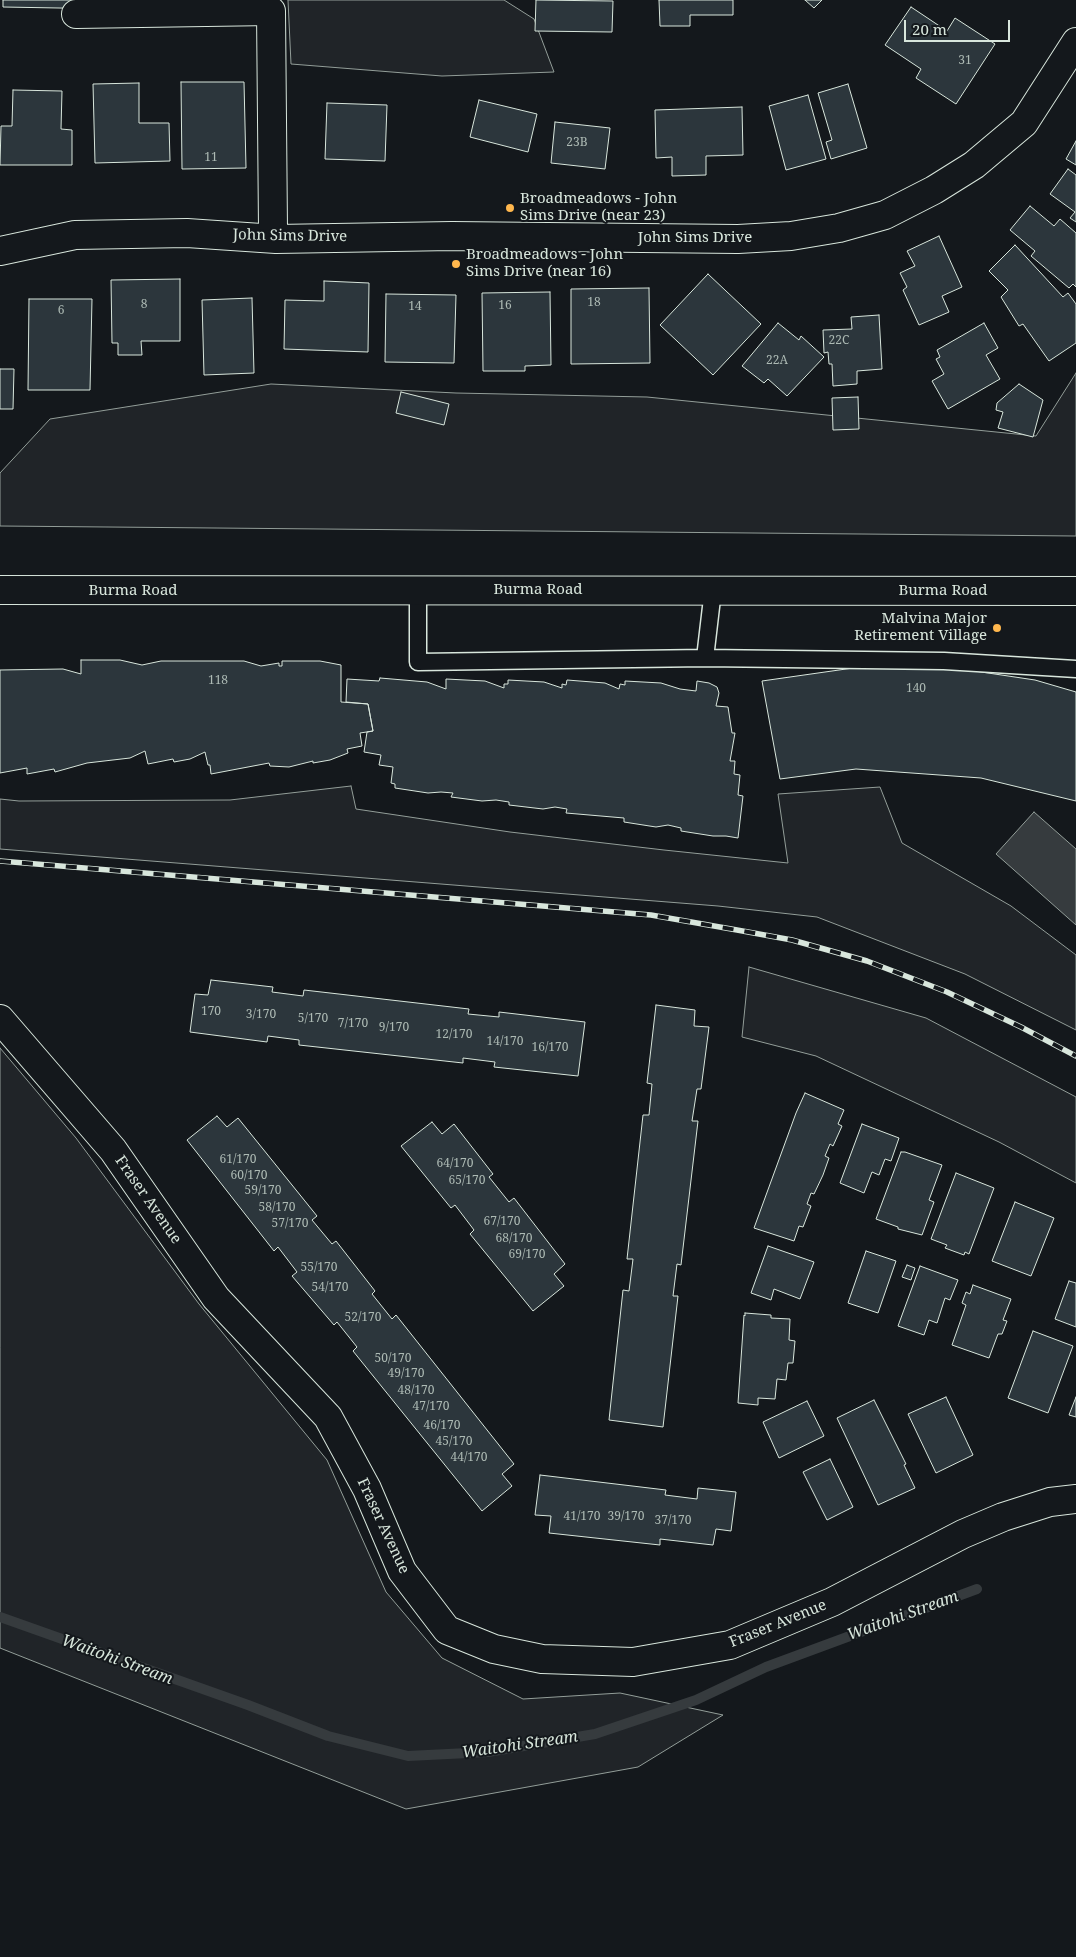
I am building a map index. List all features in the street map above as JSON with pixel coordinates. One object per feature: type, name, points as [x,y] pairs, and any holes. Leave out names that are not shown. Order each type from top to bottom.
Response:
[{"type":"street","points":[[76,14],[271,11],[273,229],[276,239]]},
{"type":"street","name":"John Sims Drive","points":[[0,251],[75,235],[187,233],[276,239],[452,236],[738,239],[791,236],[839,228],[885,215],[934,190],[974,165],[1024,123],[1073,51]]},
{"type":"street","name":"Burma Road","points":[[0,590],[1076,591]]},
{"type":"street","name":"Fraser Avenue","points":[[0,1018],[113,1150],[216,1298],[328,1418],[367,1489],[402,1571],[447,1630],[494,1649],[542,1659],[633,1662],[730,1645],[832,1602],[963,1534],[995,1520],[1050,1502],[1076,1499]]},
{"type":"lane","points":[[418,590],[418,662],[705,658],[944,661],[1076,669]]},
{"type":"lane","points":[[705,658],[713,590]]},
{"type":"shaded area","points":[[288,0],[504,0],[534,19],[554,72],[442,76],[291,64]]},
{"type":"shaded area","points":[[1076,373],[1076,536],[0,526],[0,473],[50,419],[271,384],[456,393],[647,397],[1036,436]]},
{"type":"shaded area","points":[[351,786],[356,809],[510,832],[788,863],[778,794],[880,787],[902,843],[1011,906],[1076,955],[1076,1030],[965,974],[817,917],[718,906],[0,849],[0,799],[19,801],[230,800]]},
{"type":"shaded area","points":[[1034,812],[1076,849],[1076,925],[996,854]]},
{"type":"shaded area","points":[[749,967],[926,1018],[1076,1097],[1076,1183],[999,1142],[816,1056],[742,1037]]},
{"type":"shaded area","points":[[0,1048],[76,1138],[199,1304],[327,1460],[386,1592],[442,1658],[523,1699],[620,1693],[723,1715],[638,1767],[406,1809],[0,1648]]},
{"type":"building","points":[[3,0],[115,0],[115,9],[3,7]]},
{"type":"building","points":[[536,0],[613,1],[612,32],[535,31]]},
{"type":"building","points":[[659,0],[733,0],[733,15],[690,15],[690,26],[660,26]]},
{"type":"building","points":[[805,0],[822,0],[814,8]]},
{"type":"building","points":[[911,7],[947,31],[955,18],[995,44],[956,104],[916,78],[921,69],[885,45]]},
{"type":"building","points":[[181,82],[244,82],[246,168],[182,169]]},
{"type":"building","points":[[139,83],[139,123],[169,123],[170,161],[95,163],[93,84]]},
{"type":"building","points":[[848,84],[867,148],[831,159],[826,142],[832,140],[818,93]]},
{"type":"building","points":[[13,90],[62,91],[61,129],[72,130],[72,165],[0,165],[1,126],[12,126]]},
{"type":"building","points":[[808,95],[826,159],[786,170],[769,106]]},
{"type":"building","points":[[479,100],[537,114],[528,152],[470,137]]},
{"type":"building","points":[[327,103],[387,105],[385,161],[325,159]]},
{"type":"building","points":[[742,107],[743,155],[706,156],[706,175],[672,176],[672,157],[656,158],[655,110]]},
{"type":"building","points":[[555,122],[610,128],[605,169],[551,163]]},
{"type":"building","points":[[1076,141],[1076,165],[1066,159]]},
{"type":"building","points":[[1068,169],[1076,175],[1076,222],[1070,218],[1075,212],[1050,194]]},
{"type":"building","points":[[1030,206],[1054,226],[1060,219],[1076,233],[1076,287],[1073,284],[1069,288],[1031,256],[1035,251],[1010,230]]},
{"type":"building","points":[[939,236],[962,287],[942,296],[949,312],[919,325],[903,290],[907,287],[900,273],[915,266],[907,251]]},
{"type":"building","points":[[1015,245],[1063,297],[1068,293],[1076,304],[1076,343],[1049,361],[1023,324],[1019,326],[1001,297],[1008,290],[989,271]]},
{"type":"building","points":[[708,274],[761,324],[713,375],[660,325]]},
{"type":"building","points":[[180,279],[180,341],[141,341],[142,355],[118,355],[118,343],[112,343],[111,280]]},
{"type":"building","points":[[324,281],[369,283],[368,352],[284,349],[285,300],[324,301]]},
{"type":"building","points":[[649,288],[650,363],[571,364],[571,289]]},
{"type":"building","points":[[550,292],[551,365],[525,366],[525,371],[483,371],[482,293]]},
{"type":"building","points":[[386,294],[456,295],[454,363],[385,362]]},
{"type":"building","points":[[252,298],[254,373],[204,375],[202,300]]},
{"type":"building","points":[[29,299],[92,299],[90,390],[28,390]]},
{"type":"building","points":[[879,315],[882,369],[857,371],[857,384],[833,386],[832,364],[829,364],[828,352],[824,353],[823,330],[852,329],[851,317]]},
{"type":"building","points":[[778,323],[799,340],[801,336],[824,357],[787,396],[768,379],[764,383],[742,366]]},
{"type":"building","points":[[984,323],[998,348],[986,355],[1000,379],[948,409],[932,381],[944,374],[936,359],[940,357],[937,350]]},
{"type":"building","points":[[0,369],[14,369],[13,409],[0,409]]},
{"type":"building","points":[[1019,384],[1043,400],[1033,437],[998,428],[1003,412],[996,410],[997,403]]},
{"type":"building","points":[[401,392],[449,404],[444,425],[396,413]]},
{"type":"building","points":[[858,397],[859,429],[833,430],[832,398]]},
{"type":"building","points":[[81,660],[120,660],[142,665],[161,661],[244,661],[261,666],[279,663],[279,666],[282,666],[282,661],[320,661],[341,665],[341,702],[368,704],[373,731],[360,733],[362,746],[347,749],[348,753],[330,760],[313,763],[313,761],[289,767],[270,766],[269,763],[211,774],[205,752],[190,759],[174,762],[173,759],[148,764],[145,751],[130,758],[87,763],[55,772],[54,769],[27,774],[27,768],[0,773],[0,670],[63,669],[81,674]]},
{"type":"building","points":[[941,666],[1035,680],[1076,692],[1076,801],[981,778],[856,769],[780,779],[762,681],[853,668]]},
{"type":"building","points":[[380,678],[427,682],[446,689],[446,679],[485,681],[504,688],[504,684],[508,684],[508,680],[544,682],[562,688],[562,684],[566,685],[567,680],[605,683],[619,689],[620,684],[625,685],[625,681],[661,683],[680,689],[696,691],[697,681],[709,683],[717,687],[719,693],[716,706],[728,707],[732,733],[735,733],[730,761],[735,761],[734,774],[740,775],[738,795],[743,796],[738,838],[681,831],[681,828],[668,825],[656,827],[624,822],[624,818],[566,813],[567,809],[555,807],[543,809],[509,805],[509,802],[496,800],[482,801],[451,797],[453,793],[428,793],[395,788],[395,784],[391,783],[393,767],[379,765],[381,755],[364,752],[367,732],[373,731],[368,704],[346,702],[347,679],[379,681]]},
{"type":"building","points":[[211,980],[273,987],[272,992],[303,996],[304,990],[469,1009],[468,1014],[499,1017],[499,1012],[585,1022],[578,1076],[494,1067],[495,1062],[463,1058],[463,1063],[299,1045],[299,1040],[268,1036],[267,1042],[190,1032],[195,994],[208,995]]},
{"type":"building","points":[[656,1005],[695,1010],[694,1026],[709,1027],[701,1089],[697,1089],[692,1121],[698,1121],[681,1265],[677,1264],[673,1296],[678,1296],[663,1427],[609,1420],[623,1290],[629,1291],[633,1259],[627,1259],[643,1115],[649,1115],[652,1084],[647,1083]]},
{"type":"building","points":[[805,1093],[844,1110],[838,1124],[842,1126],[833,1146],[830,1144],[825,1156],[829,1158],[823,1175],[814,1194],[811,1193],[807,1204],[811,1206],[803,1227],[799,1226],[794,1241],[754,1228]]},
{"type":"building","points":[[217,1116],[227,1127],[238,1118],[317,1216],[312,1220],[332,1244],[336,1241],[375,1291],[372,1294],[392,1319],[396,1315],[514,1464],[502,1474],[512,1486],[482,1511],[353,1351],[357,1347],[337,1322],[334,1325],[292,1276],[297,1272],[278,1247],[274,1251],[187,1140]]},
{"type":"building","points":[[432,1122],[442,1134],[454,1124],[493,1174],[489,1177],[509,1202],[514,1198],[565,1264],[554,1274],[564,1286],[533,1311],[470,1234],[474,1230],[455,1205],[451,1208],[401,1146]]},
{"type":"building","points":[[862,1124],[899,1138],[891,1161],[885,1159],[879,1175],[872,1172],[864,1193],[840,1183]]},
{"type":"building","points":[[901,1152],[942,1165],[929,1200],[934,1202],[922,1235],[898,1229],[898,1227],[876,1219]]},
{"type":"building","points":[[956,1173],[994,1188],[969,1254],[965,1252],[964,1255],[945,1248],[947,1245],[931,1239]]},
{"type":"building","points":[[1015,1202],[1054,1218],[1031,1276],[992,1261]]},
{"type":"building","points":[[768,1246],[814,1262],[800,1299],[774,1289],[771,1300],[751,1293]]},
{"type":"building","points":[[866,1251],[896,1261],[878,1313],[848,1303]]},
{"type":"building","points":[[907,1265],[915,1268],[911,1280],[902,1277]]},
{"type":"building","points":[[920,1266],[958,1280],[950,1300],[945,1298],[937,1323],[929,1320],[924,1335],[898,1326]]},
{"type":"building","points":[[1069,1281],[1076,1283],[1076,1327],[1055,1319]]},
{"type":"building","points":[[973,1285],[1011,1299],[1003,1320],[1007,1321],[1002,1334],[998,1334],[989,1358],[952,1345],[966,1305],[962,1303],[966,1292],[970,1294]]},
{"type":"building","points":[[745,1313],[771,1315],[771,1318],[790,1319],[789,1340],[795,1341],[793,1363],[788,1363],[786,1380],[777,1379],[775,1399],[758,1398],[758,1405],[738,1403]]},
{"type":"building","points":[[1033,1331],[1073,1346],[1048,1413],[1008,1398]]},
{"type":"building","points":[[946,1397],[973,1455],[936,1473],[908,1414]]},
{"type":"building","points":[[1076,1397],[1076,1417],[1069,1415]]},
{"type":"building","points":[[874,1400],[906,1464],[904,1465],[915,1488],[878,1505],[837,1418]]},
{"type":"building","points":[[807,1401],[824,1436],[779,1458],[763,1422]]},
{"type":"building","points":[[830,1459],[853,1507],[827,1520],[803,1472]]},
{"type":"building","points":[[540,1475],[666,1490],[665,1495],[697,1499],[698,1488],[736,1492],[731,1531],[716,1529],[713,1545],[660,1539],[660,1545],[549,1533],[551,1516],[535,1515]]},
{"type":"waterway","name":"Waitohi Stream","points":[[0,1617],[248,1705],[328,1736],[408,1756],[488,1752],[595,1734],[696,1700],[766,1667],[977,1589]]},
{"type":"railway","points":[[0,861],[651,915],[737,930],[792,940],[867,961],[947,992],[1021,1027],[1076,1056]]},
{"type":"place","name":"Broadmeadows - John Sims Drive (near 23)","points":[[510,208]]},
{"type":"place","name":"Broadmeadows - John Sims Drive (near 16)","points":[[456,264]]},
{"type":"place","name":"Malvina Major Retirement Village","points":[[997,628]]}]
